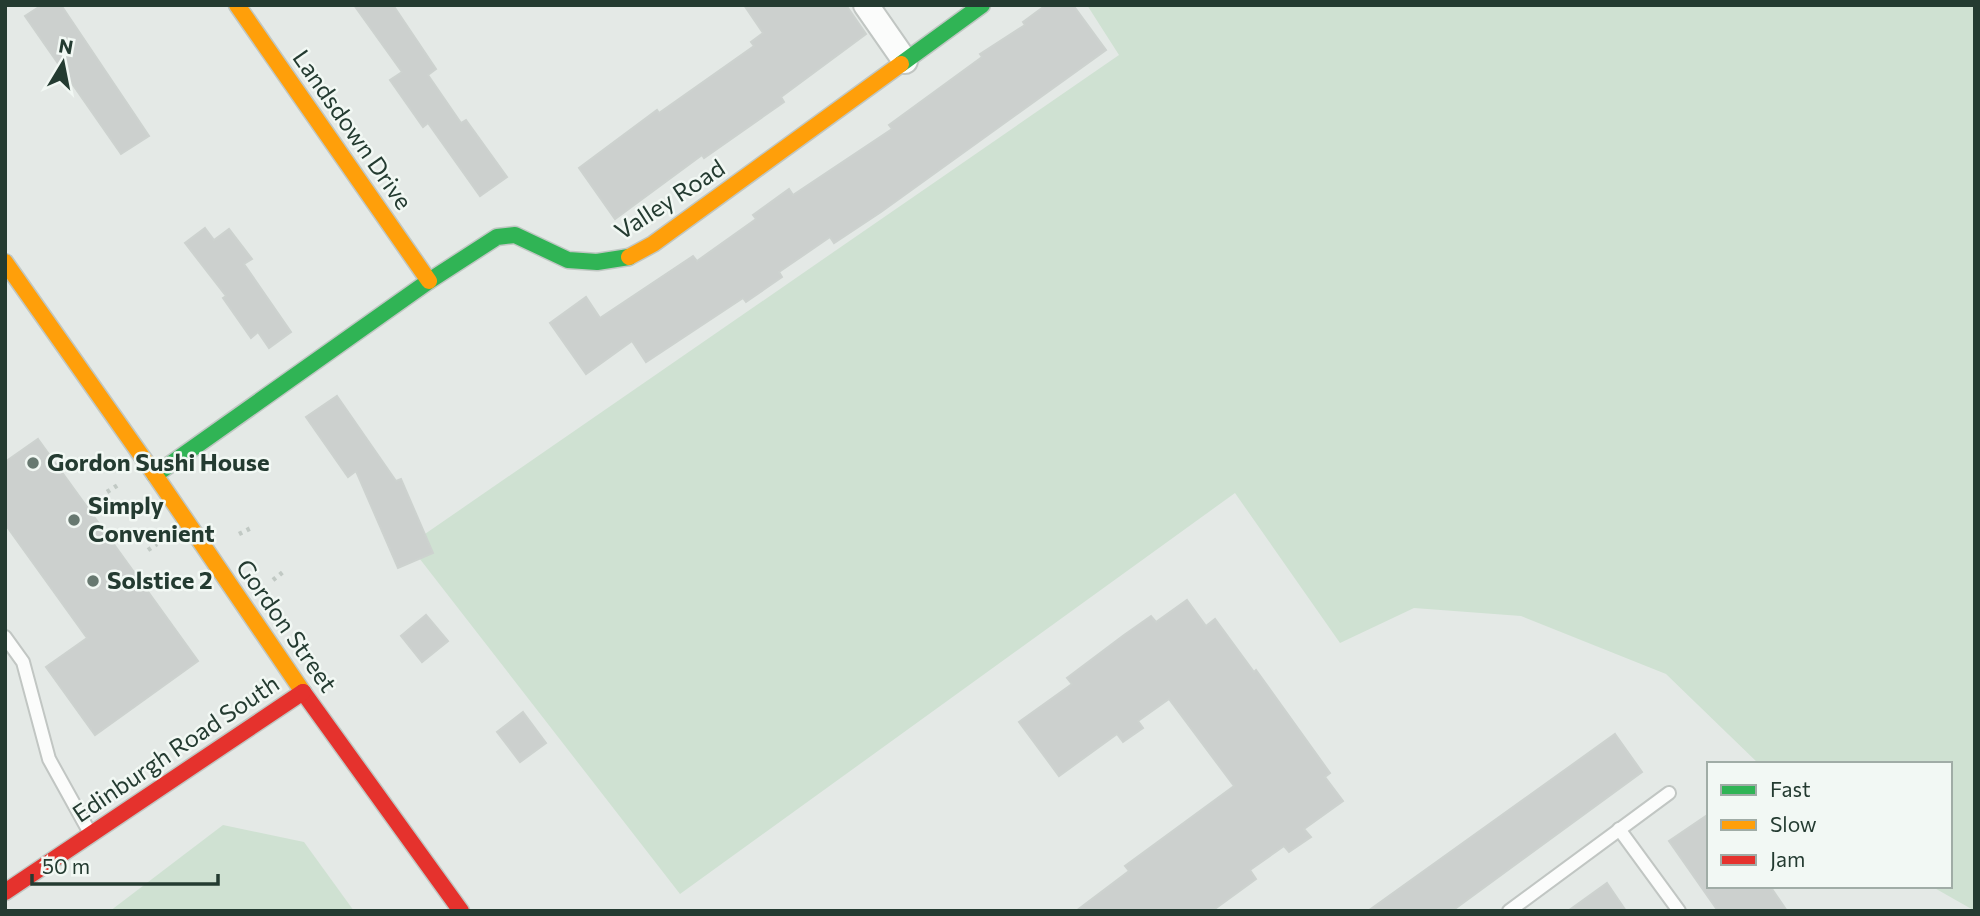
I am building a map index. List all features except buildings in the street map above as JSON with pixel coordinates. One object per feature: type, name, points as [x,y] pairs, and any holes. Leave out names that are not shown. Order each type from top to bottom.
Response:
[{"type":"street","name":"Landsdown Drive","points":[[237,5],[429,281]]},
{"type":"street","points":[[866,5],[905,61]]},
{"type":"street","name":"Valley Road","points":[[155,475],[429,281],[497,237],[515,234],[568,260],[597,262],[625,259],[653,244],[982,5]]},
{"type":"street","name":"Gordon Street","points":[[5,262],[303,692],[461,911]]},
{"type":"street","name":"Edinburgh Road South","points":[[5,892],[303,692]]},
{"type":"lane","points":[[5,637],[23,662],[49,759],[90,834]]},
{"type":"lane","points":[[1509,911],[1669,793]]},
{"type":"lane","points":[[1619,829],[1679,911]]},
{"type":"path","points":[[107,492],[118,485]]},
{"type":"path","points":[[239,534],[251,528]]},
{"type":"path","points":[[148,550],[157,544]]},
{"type":"path","points":[[273,580],[282,572]]},
{"type":"green space","points":[[1087,5],[1975,5],[1975,911],[1935,888],[1952,888],[1952,762],[1757,762],[1666,674],[1521,616],[1414,608],[1340,643],[1235,493],[680,894],[409,545],[1119,55]]},
{"type":"green space","points":[[223,825],[304,842],[354,911],[110,911]]},
{"type":"traffic: fast","points":[[901,64],[982,5]]},
{"type":"traffic: fast","points":[[155,475],[429,281],[497,237],[515,235],[568,260],[597,262],[629,257]]},
{"type":"traffic: slow","points":[[237,5],[429,281]]},
{"type":"traffic: slow","points":[[629,257],[653,244],[901,64]]},
{"type":"traffic: slow","points":[[5,262],[303,692]]},
{"type":"traffic: jam","points":[[303,692],[461,911]]},
{"type":"traffic: jam","points":[[5,892],[303,692]]},
{"type":"place","name":"Gordon Sushi House","points":[[33,463]]},
{"type":"place","name":"Simply Convenient","points":[[74,520]]},
{"type":"place","name":"Solstice 2","points":[[93,581]]}]
